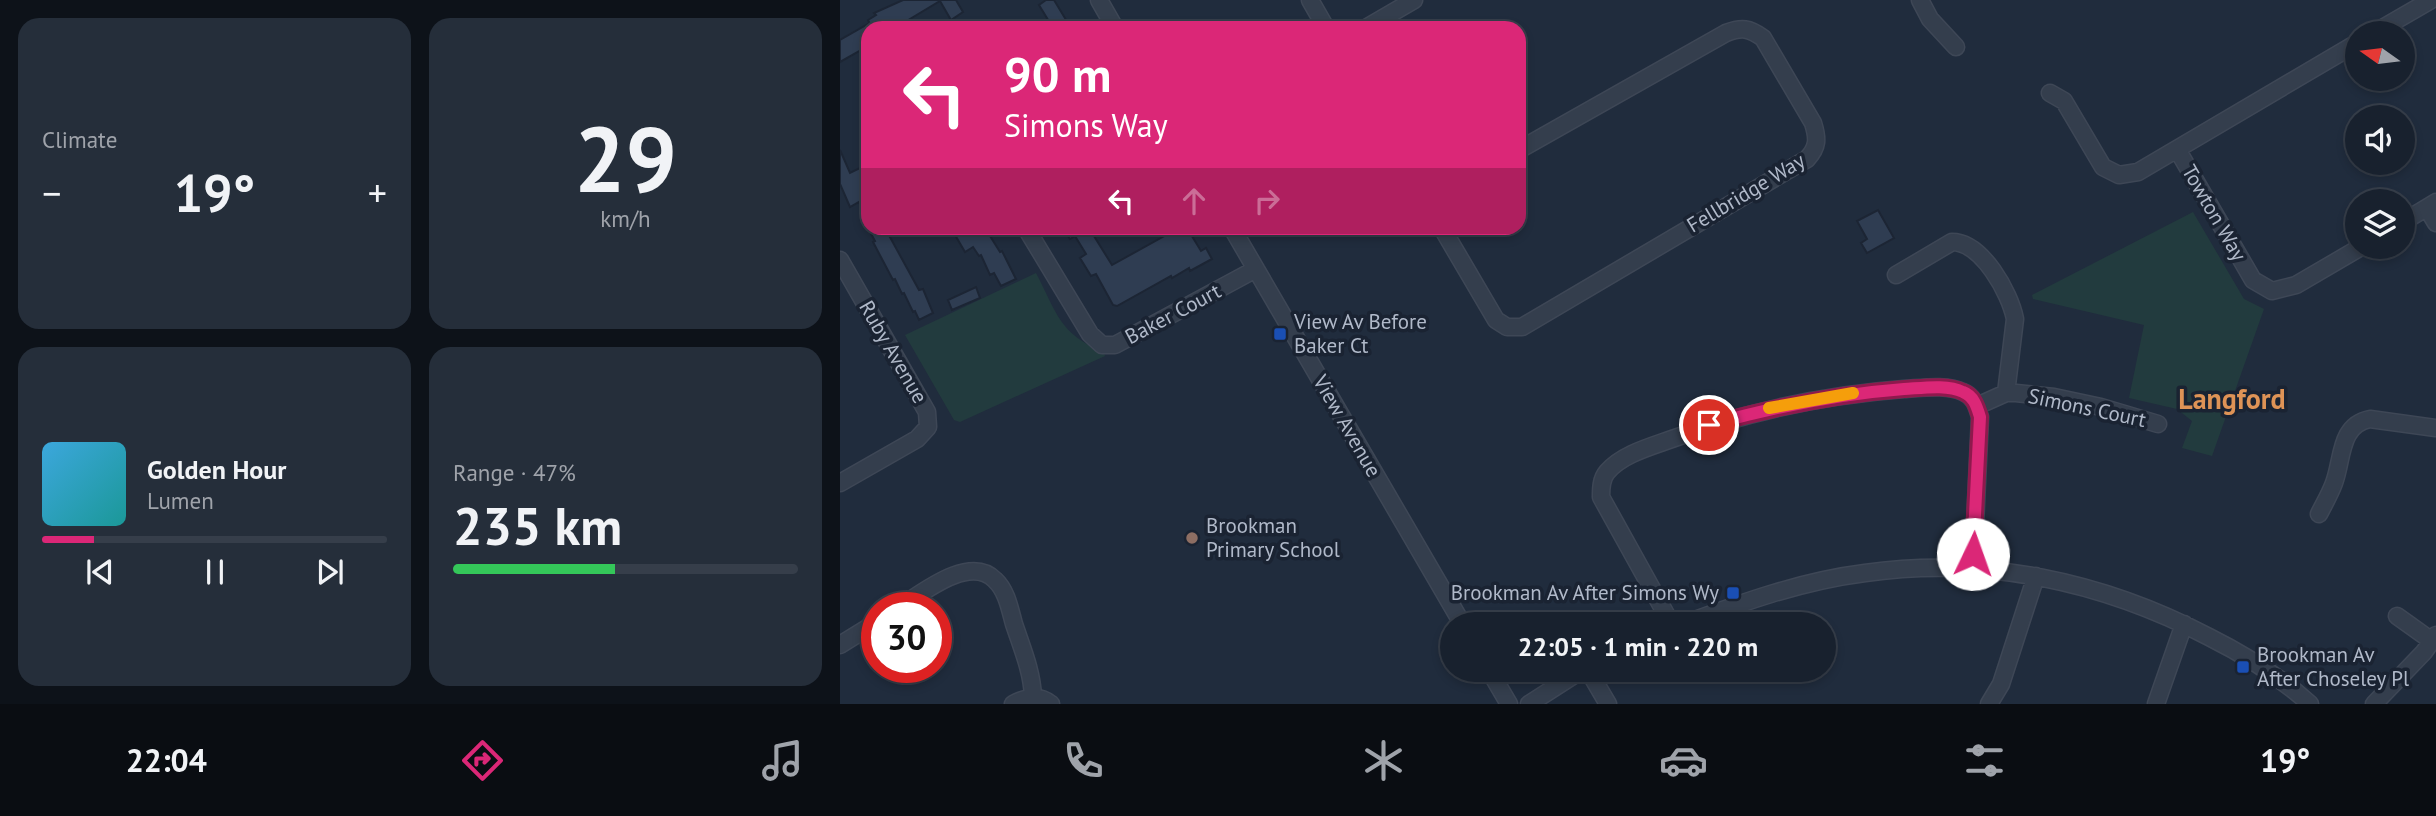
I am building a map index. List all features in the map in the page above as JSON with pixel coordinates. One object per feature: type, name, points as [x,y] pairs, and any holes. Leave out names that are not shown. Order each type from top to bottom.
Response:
[{"type":"street","points":[[1310,0],[1322,21]]},
{"type":"street","points":[[1378,21],[1414,0]]},
{"type":"street","points":[[1920,0],[1930,19],[1956,47]]},
{"type":"street","points":[[2395,21],[2431,0]]},
{"type":"street","points":[[1103,1],[1112,21]]},
{"type":"street","name":"Fellbridge Way","points":[[1446,235],[1496,320],[1507,327],[1522,327],[1807,159],[1815,150],[1817,138],[1813,123],[1763,38],[1750,29],[1739,28],[1526,146]]},
{"type":"street","name":"Towton Way","points":[[2345,50],[2177,149],[2253,280],[2272,291],[2296,285],[2345,256]]},
{"type":"street","points":[[2050,93],[2064,101],[2103,167],[2119,175],[2138,172],[2177,149]]},
{"type":"street","points":[[2415,215],[2431,205],[2436,223]]},
{"type":"street","name":"Baker Court","points":[[1030,235],[1090,334],[1102,345],[1115,345],[1256,269]]},
{"type":"street","name":"View Avenue","points":[[1236,235],[1455,612]]},
{"type":"street","points":[[1896,275],[1952,242],[1961,242],[1976,251],[2002,284],[2013,307],[2015,319],[2006,393]]},
{"type":"street","name":"Ruby Avenue","points":[[840,260],[927,412],[928,427],[918,439],[840,483]]},
{"type":"street","points":[[1665,612],[1601,497],[1601,485],[1606,472],[1643,449],[1709,425],[1769,408],[1827,397],[1925,388],[1962,391],[1971,397],[1980,417],[1973,568]]},
{"type":"street","name":"Simons Court","points":[[1977,406],[2006,393],[2054,397],[2101,407],[2158,424]]},
{"type":"street","points":[[2319,514],[2334,484],[2344,440],[2352,427],[2360,421],[2370,419],[2436,428]]},
{"type":"street","points":[[1718,612],[1827,579],[1904,569],[1973,568],[2036,576],[2106,594],[2183,624],[2253,661],[2310,704]]},
{"type":"street","points":[[926,592],[955,575],[971,570],[985,573],[996,580],[1004,593],[1031,674],[1033,696]]},
{"type":"street","points":[[1989,704],[2001,684],[2036,576]]},
{"type":"street","points":[[2374,704],[2434,638],[2397,615]]},
{"type":"street","points":[[2156,704],[2183,624]]},
{"type":"street","points":[[840,645],[861,632]]},
{"type":"street","points":[[1496,682],[1509,704]]},
{"type":"street","points":[[1529,704],[1563,682]]},
{"type":"street","points":[[1595,682],[1608,704]]},
{"type":"street","points":[[1013,704],[1033,696],[1045,699],[1051,704]]},
{"type":"green space","points":[[2193,212],[2244,299],[2264,309],[2212,456],[2182,448],[2192,421],[2177,409],[2129,398],[2144,325],[2033,299],[2032,295]]},
{"type":"green space","points":[[1036,273],[1068,330],[1077,338],[1104,352],[1105,356],[960,422],[954,420],[905,335]]},
{"type":"building","points":[[903,0],[956,0],[963,12],[951,20],[940,1],[907,21],[868,21],[876,15],[874,13]]},
{"type":"building","points":[[1046,0],[1054,0],[1067,21],[1049,21],[1039,5]]},
{"type":"building","points":[[861,28],[861,50],[840,62],[840,40]]},
{"type":"building","points":[[840,150],[850,173],[861,168],[861,206],[859,202],[850,207],[840,184]]},
{"type":"building","points":[[1878,210],[1894,238],[1867,253],[1861,243],[1867,239],[1857,221]]},
{"type":"building","points":[[872,235],[889,235],[919,290],[923,289],[933,313],[919,320],[895,279],[893,280],[873,242],[875,241]]},
{"type":"building","points":[[955,235],[989,235],[1000,252],[1002,251],[1016,279],[1001,286],[994,273],[990,275],[981,255],[979,256],[973,247],[965,252]]},
{"type":"building","points":[[1067,235],[1093,235],[1112,265],[1166,235],[1191,235],[1201,251],[1206,248],[1212,259],[1190,271],[1189,268],[1172,278],[1171,276],[1117,306],[1113,305],[1096,274],[1091,276],[1080,258],[1086,254],[1075,236],[1070,239]]},
{"type":"building","points":[[976,287],[980,298],[952,310],[948,300]]},
{"type":"slow traffic","points":[[1769,408],[1853,393]]},
{"type":"place","name":"View Av Before Baker Ct","points":[[1280,334]]},
{"type":"place","name":"Brookman Primary School","points":[[1192,538]]},
{"type":"place","name":"Brookman Av After Simons Wy","points":[[1733,593]]},
{"type":"place","name":"Brookman Av After Choseley Pl","points":[[2243,667]]},
{"type":"district","name":"Langford","points":[[2232,399]]},
{"type":"route","points":[[1709,425],[1769,408],[1827,397],[1925,388],[1962,391],[1971,397],[1980,417],[1973,554]]}]
